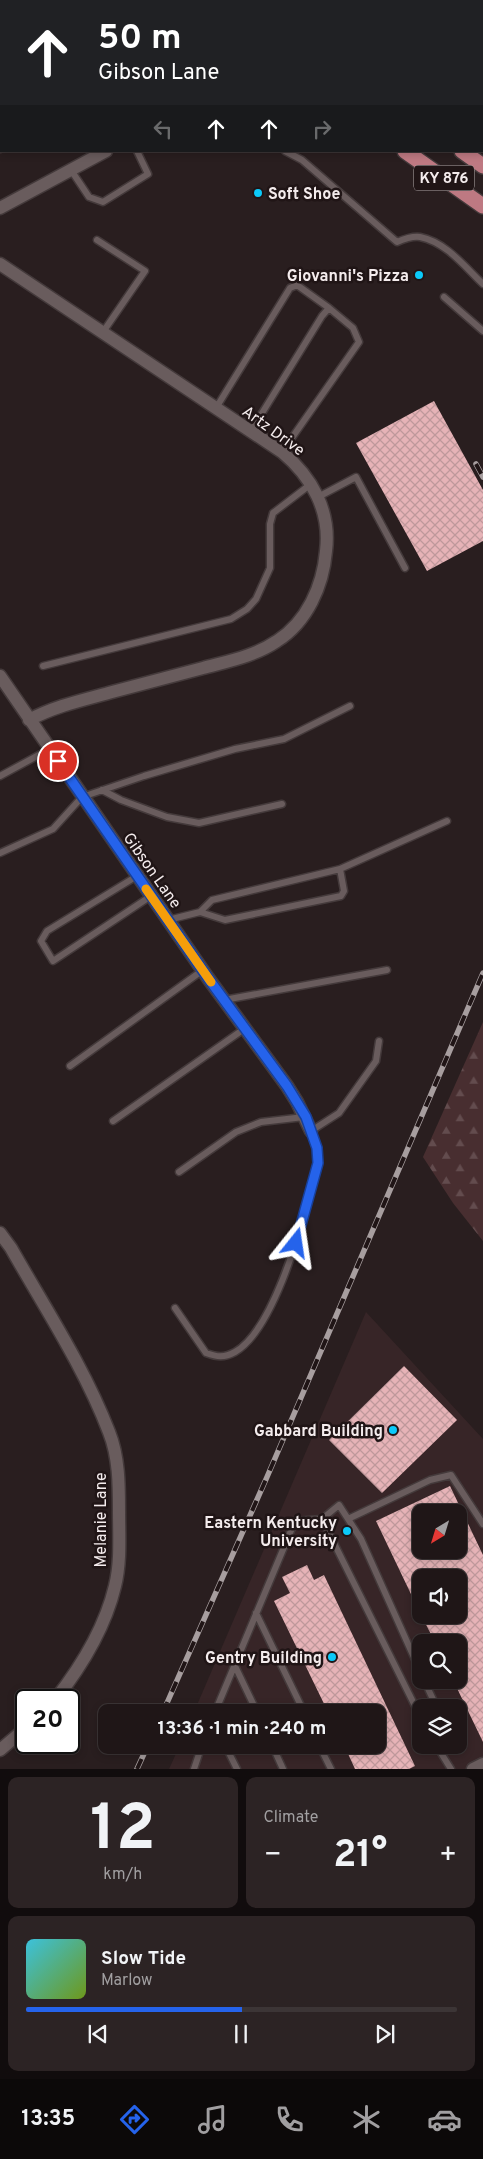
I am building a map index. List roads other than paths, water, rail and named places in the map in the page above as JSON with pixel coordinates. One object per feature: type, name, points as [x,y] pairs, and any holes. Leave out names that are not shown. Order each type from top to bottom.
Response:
[{"type":"main road","name":"KY 876","points":[[406,152],[483,206]]},
{"type":"main road","name":"KY 876","points":[[463,152],[483,166]]},
{"type":"street","points":[[0,208],[104,152]]},
{"type":"street","name":"Artz Drive","points":[[0,264],[282,452],[295,463],[311,484],[318,497],[326,526],[327,545],[321,581],[314,599],[304,615],[279,640],[249,655],[51,709],[29,720]]},
{"type":"street","name":"Gibson Lane","points":[[0,676],[137,876],[287,1086],[306,1117],[312,1131]]},
{"type":"street","name":"Melanie Lane","points":[[0,1233],[6,1251],[80,1369],[110,1434],[120,1478],[119,1552],[115,1586],[106,1614],[91,1646],[76,1674],[64,1689]]},
{"type":"street","points":[[0,1750],[15,1737]]},
{"type":"street","points":[[473,1769],[483,1764]]},
{"type":"lane","points":[[71,170],[90,197],[103,202],[148,174],[137,152]]},
{"type":"lane","points":[[288,152],[302,160],[398,242],[419,237],[435,242],[454,256],[483,284]]},
{"type":"lane","points":[[97,240],[144,271],[103,332]]},
{"type":"lane","points":[[216,408],[290,288],[297,285],[353,328],[359,342],[282,452]]},
{"type":"lane","points":[[444,297],[483,331]]},
{"type":"lane","points":[[251,431],[322,316],[329,308]]},
{"type":"lane","points":[[318,497],[356,477],[405,568]]},
{"type":"lane","points":[[43,666],[231,619],[248,609],[256,599],[270,568],[270,524],[273,513],[311,484]]},
{"type":"lane","points":[[0,853],[53,829],[82,797],[234,749],[284,739],[350,706]]},
{"type":"lane","points":[[0,776],[50,749]]},
{"type":"lane","points":[[102,790],[121,800],[167,817],[199,824],[282,804]]},
{"type":"lane","points":[[168,920],[200,912],[212,900],[340,869],[447,821]]},
{"type":"lane","points":[[200,912],[225,920],[341,896],[344,891],[340,869]]},
{"type":"lane","points":[[137,876],[47,931],[41,941],[53,961],[151,896]]},
{"type":"lane","points":[[70,1066],[203,970]]},
{"type":"lane","points":[[224,1000],[387,970]]},
{"type":"lane","points":[[112,1121],[244,1028]]},
{"type":"lane","points":[[175,1308],[206,1353],[221,1358],[236,1351],[251,1338],[265,1318],[296,1243],[318,1163],[317,1148],[312,1131],[339,1113],[376,1061],[379,1041]]},
{"type":"lane","points":[[179,1172],[236,1132],[261,1122],[306,1117]]},
{"type":"lane","points":[[348,1519],[430,1480],[451,1475],[483,1524]]},
{"type":"lane","points":[[218,1704],[295,1521],[322,1519],[339,1505],[361,1539],[412,1653]]},
{"type":"lane","points":[[322,1519],[412,1700]]},
{"type":"lane","points":[[256,1613],[300,1704]]},
{"type":"lane","points":[[235,1666],[253,1704]]},
{"type":"lane","points":[[194,1769],[199,1754]]},
{"type":"lane","points":[[230,1754],[237,1769]]},
{"type":"lane","points":[[276,1754],[283,1769]]},
{"type":"lane","points":[[324,1754],[331,1769]]},
{"type":"lane","points":[[442,1754],[451,1769]]},
{"type":"railway","points":[[476,464],[483,477]]},
{"type":"railway","points":[[167,1704],[267,1477],[483,973]]},
{"type":"railway","points":[[137,1769],[144,1754]]},
{"type":"place","name":"Soft Shoe","points":[[258,193]]},
{"type":"place","name":"Giovanni's Pizza","points":[[419,275]]},
{"type":"place","name":"Gabbard Building","points":[[393,1430]]},
{"type":"place","name":"Eastern Kentucky University","points":[[347,1531]]},
{"type":"place","name":"Gentry Building","points":[[332,1657]]}]
